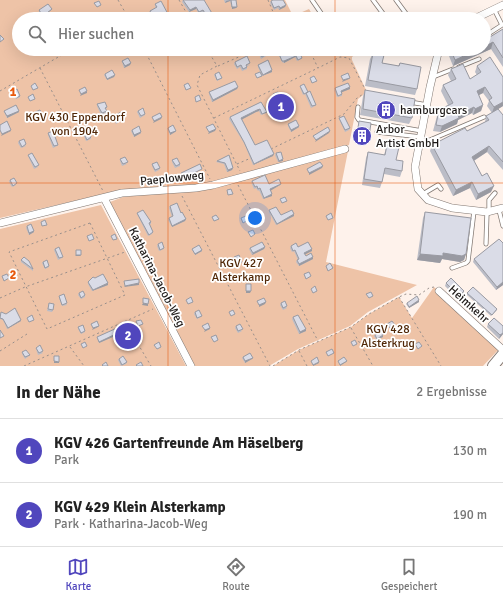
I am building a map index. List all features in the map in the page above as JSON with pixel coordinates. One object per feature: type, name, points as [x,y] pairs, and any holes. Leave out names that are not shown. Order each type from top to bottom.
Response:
[{"type":"street","points":[[488,12],[503,4]]},
{"type":"street","points":[[437,56],[432,77],[415,174],[418,188],[422,195],[436,204],[474,211],[488,212],[501,209]]},
{"type":"street","name":"Paeplowweg","points":[[0,222],[122,194],[213,185],[345,149]]},
{"type":"street","name":"Katharina-Jacob-Weg","points":[[105,197],[130,250],[191,366]]},
{"type":"street","name":"Heimkehr","points":[[439,291],[503,350]]},
{"type":"street","points":[[493,366],[503,354]]},
{"type":"lane","points":[[312,0],[320,12]]},
{"type":"lane","points":[[373,0],[382,12]]},
{"type":"lane","points":[[396,0],[405,12]]},
{"type":"lane","points":[[501,0],[503,4]]},
{"type":"lane","points":[[491,32],[502,25],[494,9]]},
{"type":"lane","points":[[432,77],[479,59]]},
{"type":"lane","points":[[407,101],[427,105]]},
{"type":"lane","points":[[358,107],[357,118],[359,120],[421,136],[430,140],[484,117]]},
{"type":"lane","points":[[377,132],[421,136]]},
{"type":"lane","points":[[422,195],[438,185],[441,188]]},
{"type":"lane","points":[[486,244],[489,200],[495,193]]},
{"type":"lane","points":[[501,209],[503,226]]},
{"type":"lane","points":[[452,268],[468,261],[474,211]]},
{"type":"path","points":[[118,0],[125,12]]},
{"type":"path","points":[[179,0],[186,12]]},
{"type":"path","points":[[268,0],[273,12]]},
{"type":"path","points":[[0,92],[60,56]]},
{"type":"path","points":[[148,56],[213,185]]},
{"type":"path","points":[[211,56],[217,66]]},
{"type":"path","points":[[242,56],[200,75],[197,85],[237,164],[252,158]]},
{"type":"path","points":[[312,56],[318,68]]},
{"type":"path","points":[[214,118],[340,57],[346,56],[352,60],[365,93],[357,98],[344,114],[266,151]]},
{"type":"path","points":[[40,68],[105,197]]},
{"type":"path","points":[[235,179],[318,342]]},
{"type":"path","points":[[179,189],[196,225],[270,366]]},
{"type":"path","points":[[90,223],[126,294],[47,329],[25,287],[9,252],[90,223]]},
{"type":"path","points":[[0,298],[25,287],[130,250]]},
{"type":"path","points":[[273,366],[299,350],[351,327],[368,314],[398,297],[406,294],[419,295],[432,287],[439,291]]},
{"type":"path","points":[[398,297],[441,366]]},
{"type":"path","points":[[24,366],[160,306]]},
{"type":"path","points":[[124,321],[151,366]]},
{"type":"path","points":[[351,327],[374,366]]},
{"type":"path","points":[[0,351],[27,334]]},
{"type":"path","points":[[70,346],[84,366]]},
{"type":"path","points":[[299,350],[307,366]]},
{"type":"green space","name":"KGV 430 Eppendorf von 1904","points":[[0,0],[285,0],[291,12],[12,12],[12,56],[353,56],[352,60],[367,92],[358,99],[349,145],[215,182],[195,185],[122,190],[0,218]]},
{"type":"green space","name":"KGV 430 Eppendorf von 1904","points":[[309,9],[311,12],[302,12]]},
{"type":"green space","name":"KGV 427 Alsterkamp","points":[[348,151],[326,262],[417,285],[368,312],[350,326],[298,349],[269,366],[195,366],[110,202],[123,197],[214,187]]},
{"type":"green space","points":[[101,205],[186,366],[0,366],[0,229]]},
{"type":"green space","name":"KGV 428 Alsterkrug","points":[[434,287],[500,348],[483,366],[273,366],[299,350],[351,327],[369,314],[399,297],[412,318]]},
{"type":"building","points":[[183,0],[204,0],[211,12],[204,12],[203,10],[199,12],[196,7],[190,10]]},
{"type":"building","points":[[231,0],[236,0],[237,7],[232,7]]},
{"type":"building","points":[[283,0],[286,5],[280,8],[279,6],[274,8],[271,1]]},
{"type":"building","points":[[99,1],[101,5],[97,7],[94,3]]},
{"type":"building","points":[[161,1],[167,12],[150,12],[157,7],[155,4]]},
{"type":"building","points":[[48,4],[52,9],[48,12],[40,12],[39,10]]},
{"type":"building","points":[[503,29],[503,58],[493,42],[491,43],[491,36]]},
{"type":"building","points":[[0,35],[4,39],[0,42]]},
{"type":"building","points":[[247,56],[250,63],[246,65],[247,67],[243,69],[241,65],[237,67],[235,62]]},
{"type":"building","points":[[280,56],[296,56],[284,61],[282,61]]},
{"type":"building","points":[[296,56],[301,56],[302,58],[298,60]]},
{"type":"building","points":[[372,56],[384,56],[382,63],[399,66],[400,63],[421,67],[417,89],[368,80]]},
{"type":"building","points":[[453,56],[464,56],[455,60]]},
{"type":"building","points":[[490,57],[503,77],[503,102],[494,107],[489,100],[492,98],[485,87],[477,91],[483,105],[475,109],[474,107],[458,115],[459,118],[442,126],[436,125],[439,110],[453,103],[443,85],[456,79],[451,69],[463,64],[470,79],[481,72],[477,66]]},
{"type":"building","points":[[128,58],[131,63],[125,66],[122,61]]},
{"type":"building","points":[[268,60],[272,70],[263,75],[258,65]]},
{"type":"building","points":[[112,70],[115,75],[107,79],[105,74]]},
{"type":"building","points":[[219,72],[222,78],[217,80],[215,74]]},
{"type":"building","points":[[260,72],[262,76],[257,78],[255,74]]},
{"type":"building","points":[[348,73],[350,78],[343,80],[341,76]]},
{"type":"building","points":[[314,76],[317,81],[312,83],[310,78]]},
{"type":"building","points":[[235,81],[238,87],[213,100],[209,92]]},
{"type":"building","points":[[35,83],[38,88],[33,90],[31,86]]},
{"type":"building","points":[[188,83],[191,88],[186,90],[184,85]]},
{"type":"building","points":[[348,83],[350,87],[341,91],[342,94],[338,96],[335,88]]},
{"type":"building","points":[[304,84],[308,92],[304,94],[300,86]]},
{"type":"building","points":[[85,87],[87,91],[81,94],[79,90]]},
{"type":"building","points":[[17,89],[20,96],[16,98],[13,91]]},
{"type":"building","name":"hamburgcars","points":[[365,90],[415,99],[412,118],[363,109]]},
{"type":"building","points":[[310,91],[316,105],[312,106],[306,93]]},
{"type":"building","points":[[278,92],[280,96],[276,99],[273,94]]},
{"type":"building","points":[[33,94],[35,99],[30,101],[28,97]]},
{"type":"building","points":[[199,95],[201,100],[196,102],[195,97]]},
{"type":"building","points":[[105,102],[107,107],[105,108],[107,111],[102,113],[97,104]]},
{"type":"building","points":[[261,102],[267,112],[262,114],[260,109],[241,118],[255,145],[267,140],[274,154],[254,164],[230,117]]},
{"type":"building","points":[[16,105],[19,111],[7,116],[4,111]]},
{"type":"building","points":[[143,108],[145,114],[141,116],[138,111]]},
{"type":"building","points":[[498,109],[503,115],[503,162],[489,146],[472,157],[482,176],[487,173],[494,186],[478,194],[472,182],[456,190],[432,145],[465,128],[467,131],[489,120],[486,116]]},
{"type":"building","points":[[40,110],[42,114],[37,117],[35,112]]},
{"type":"building","points":[[121,112],[123,117],[117,122],[114,116]]},
{"type":"building","points":[[160,113],[162,117],[154,121],[152,117]]},
{"type":"building","points":[[344,116],[350,128],[345,130],[339,118]]},
{"type":"building","points":[[296,120],[299,126],[291,130],[288,124]]},
{"type":"building","points":[[7,121],[11,130],[2,134],[0,125]]},
{"type":"building","points":[[359,121],[371,123],[369,137],[357,135]]},
{"type":"building","points":[[213,124],[216,129],[209,132],[206,127]]},
{"type":"building","points":[[173,125],[176,131],[170,133],[168,128]]},
{"type":"building","points":[[139,126],[141,132],[134,135],[132,130]]},
{"type":"building","points":[[328,127],[330,131],[316,140],[313,136]]},
{"type":"building","points":[[53,131],[58,145],[54,146],[48,133]]},
{"type":"building","points":[[89,132],[91,137],[87,140],[84,134]]},
{"type":"building","points":[[24,139],[26,144],[22,147],[19,141]]},
{"type":"building","points":[[387,145],[399,147],[396,160],[403,161],[402,171],[385,168],[382,182],[364,179],[368,152],[385,155]]},
{"type":"building","points":[[281,152],[283,159],[279,161],[276,153]]},
{"type":"building","points":[[32,153],[39,165],[35,167],[28,155]]},
{"type":"building","points":[[229,155],[233,168],[228,170],[225,163],[217,161]]},
{"type":"building","points":[[125,157],[128,162],[123,164],[120,159]]},
{"type":"building","points":[[177,158],[180,164],[176,166],[172,160]]},
{"type":"building","points":[[157,162],[160,168],[155,170],[152,164]]},
{"type":"building","points":[[320,162],[323,166],[309,173],[307,169]]},
{"type":"building","points":[[200,164],[202,169],[184,178],[181,173]]},
{"type":"building","points":[[265,175],[269,184],[279,179],[281,184],[270,189],[272,194],[264,198],[260,188],[258,189],[257,186],[255,187],[252,181]]},
{"type":"building","points":[[14,178],[17,183],[13,186],[10,180]]},
{"type":"building","points":[[231,189],[233,194],[228,195],[227,190]]},
{"type":"building","points":[[285,197],[287,201],[282,203],[280,199]]},
{"type":"building","points":[[177,203],[181,213],[182,212],[186,219],[172,226],[169,218],[173,216],[170,206]]},
{"type":"building","points":[[276,207],[281,215],[292,210],[294,214],[277,224],[269,210]]},
{"type":"building","points":[[143,210],[151,222],[149,223],[153,232],[149,235],[137,213]]},
{"type":"building","points":[[425,212],[471,218],[466,254],[462,256],[443,253],[443,256],[420,254]]},
{"type":"building","points":[[331,213],[333,218],[328,220],[326,216]]},
{"type":"building","points":[[216,215],[219,219],[214,221],[212,217]]},
{"type":"building","points":[[246,216],[248,220],[243,223],[241,218]]},
{"type":"building","points":[[45,220],[47,225],[42,226],[41,222]]},
{"type":"building","points":[[31,224],[34,231],[29,233],[27,226]]},
{"type":"building","points":[[253,230],[255,234],[251,237],[248,232]]},
{"type":"building","points":[[92,234],[94,239],[89,241],[87,236]]},
{"type":"building","points":[[115,234],[117,239],[113,240],[111,236]]},
{"type":"building","points":[[499,239],[503,243],[503,282],[497,287],[474,259]]},
{"type":"building","points":[[162,242],[164,248],[160,250],[158,244]]},
{"type":"building","points":[[262,242],[265,247],[253,253],[250,248]]},
{"type":"building","points":[[308,242],[312,249],[304,253],[306,256],[311,253],[313,257],[299,264],[297,260],[299,259],[295,250],[293,251],[291,246],[296,243],[298,247]]},
{"type":"building","points":[[199,245],[202,250],[195,254],[192,249]]},
{"type":"building","points":[[59,247],[63,257],[59,258],[55,249]]},
{"type":"building","points":[[76,250],[81,250],[81,255],[76,255]]},
{"type":"building","points":[[239,255],[242,262],[238,264],[234,257]]},
{"type":"building","points":[[24,257],[29,261],[33,269],[21,260]]},
{"type":"building","points":[[47,260],[49,266],[45,268],[43,262]]},
{"type":"building","points":[[330,263],[333,268],[328,271],[326,266]]},
{"type":"building","points":[[309,272],[311,276],[306,279],[304,274]]},
{"type":"building","points":[[7,274],[9,278],[4,281],[2,276]]},
{"type":"building","points":[[103,274],[108,283],[93,290],[88,282],[93,277],[95,278]]},
{"type":"building","points":[[451,278],[464,291],[459,296],[446,283]]},
{"type":"building","points":[[139,279],[139,283],[125,286],[124,281]]},
{"type":"building","points":[[246,284],[251,284],[251,291],[246,291]]},
{"type":"building","points":[[315,286],[317,291],[313,293],[311,289]]},
{"type":"building","points":[[473,287],[497,309],[492,315],[467,293]]},
{"type":"building","points":[[83,291],[85,295],[81,298],[79,293]]},
{"type":"building","points":[[371,292],[373,296],[369,298],[366,294]]},
{"type":"building","points":[[64,294],[67,303],[62,305],[59,296]]},
{"type":"building","points":[[417,296],[419,300],[409,307],[407,303]]},
{"type":"building","points":[[191,297],[193,302],[188,304],[186,300]]},
{"type":"building","points":[[143,298],[149,299],[148,304],[143,303]]},
{"type":"building","points":[[264,298],[266,302],[259,305],[257,301]]},
{"type":"building","points":[[285,301],[287,306],[283,308],[281,303]]},
{"type":"building","points":[[49,303],[54,304],[53,310],[48,309]]},
{"type":"building","points":[[15,308],[21,320],[8,328],[3,319],[0,318],[1,312],[6,314]]},
{"type":"building","points":[[199,310],[202,316],[197,318],[195,312]]},
{"type":"building","points":[[233,310],[235,314],[231,316],[229,312]]},
{"type":"building","points":[[32,315],[34,320],[29,322],[27,318]]},
{"type":"building","points":[[298,315],[306,329],[300,332],[293,317]]},
{"type":"building","points":[[494,318],[503,326],[503,333],[500,335],[488,324]]},
{"type":"building","points":[[141,320],[143,324],[138,326],[136,321]]},
{"type":"building","points":[[97,321],[99,326],[93,328],[91,324]]},
{"type":"building","points":[[392,321],[395,325],[390,328],[387,324]]},
{"type":"building","points":[[208,323],[210,328],[205,330],[202,326]]},
{"type":"building","points":[[126,324],[130,333],[124,335],[122,331],[99,342],[97,337]]},
{"type":"building","points":[[240,324],[243,329],[238,331],[236,326]]},
{"type":"building","points":[[83,325],[85,331],[81,333],[78,327]]},
{"type":"building","points":[[0,330],[4,336],[0,338]]},
{"type":"building","points":[[381,331],[383,335],[377,339],[375,335]]},
{"type":"building","points":[[216,335],[218,340],[214,342],[211,337]]},
{"type":"building","points":[[355,340],[357,344],[353,346],[351,342]]},
{"type":"building","points":[[85,342],[87,346],[83,348],[81,344]]},
{"type":"building","points":[[159,342],[161,347],[157,349],[154,345]]},
{"type":"building","points":[[419,342],[422,346],[418,349],[415,344]]},
{"type":"building","points":[[40,345],[43,351],[39,353],[36,348]]},
{"type":"building","points":[[332,349],[334,353],[328,356],[326,352]]},
{"type":"building","points":[[26,350],[30,355],[25,357],[22,352]]},
{"type":"building","points":[[250,353],[253,358],[245,361],[243,357]]},
{"type":"building","points":[[54,356],[59,356],[59,362],[54,361]]},
{"type":"building","points":[[123,356],[127,362],[122,365],[119,359]]},
{"type":"building","points":[[317,357],[319,362],[313,365],[311,361]]},
{"type":"building","points":[[344,357],[347,361],[340,365],[338,361]]},
{"type":"building","points":[[106,362],[108,366],[102,365]]},
{"type":"building","points":[[141,362],[143,366],[136,365]]},
{"type":"place","name":"KGV 426 Gartenfreunde Am Häselberg","points":[[281,107]]},
{"type":"place","name":"hamburgcars","points":[[386,110]]},
{"type":"place","name":"Arbor Artist GmbH","points":[[362,136]]},
{"type":"place","name":"KGV 429 Klein Alsterkamp","points":[[128,336]]}]
